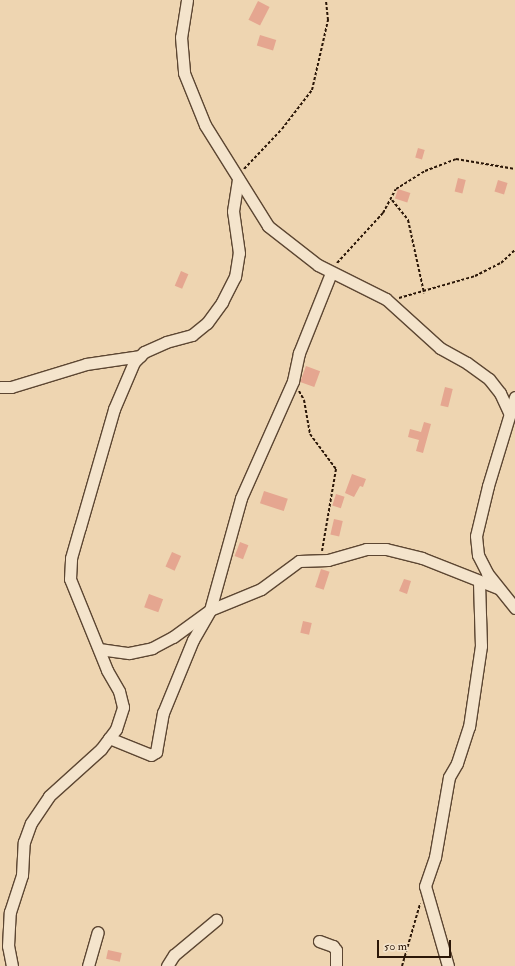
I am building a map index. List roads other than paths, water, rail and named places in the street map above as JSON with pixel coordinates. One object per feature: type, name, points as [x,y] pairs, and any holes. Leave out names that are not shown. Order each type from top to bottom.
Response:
[{"type":"street","points":[[187,0],[181,37],[184,73],[205,125],[268,226],[331,273],[386,299],[440,348],[467,362],[488,379],[500,393],[510,414]]},
{"type":"street","points":[[0,387],[11,387],[86,364],[140,356],[166,342],[192,335],[207,323],[222,302],[235,277],[239,253],[233,219],[238,178]]},
{"type":"street","points":[[109,738],[154,755],[167,702],[193,640],[210,610],[241,498],[293,381],[299,354],[331,273]]},
{"type":"street","points":[[12,966],[8,946],[10,912],[22,875],[24,842],[31,823],[49,796],[65,779],[92,759],[109,738],[120,720],[123,701],[99,649],[72,584],[71,563],[114,410],[126,375],[140,356]]},
{"type":"street","points":[[515,397],[476,536],[478,555],[498,588],[515,608]]},
{"type":"street","points":[[99,649],[129,653],[152,648],[173,637],[210,610],[261,589],[299,561],[320,560],[366,549],[386,549],[422,558],[498,588]]},
{"type":"street","points":[[448,966],[425,886],[434,857],[449,777],[457,763],[468,727],[481,646],[479,581]]},
{"type":"street","points":[[167,966],[174,955],[216,920]]},
{"type":"street","points":[[88,966],[98,932]]},
{"type":"street","points":[[319,941],[332,946],[336,950],[336,966]]}]
